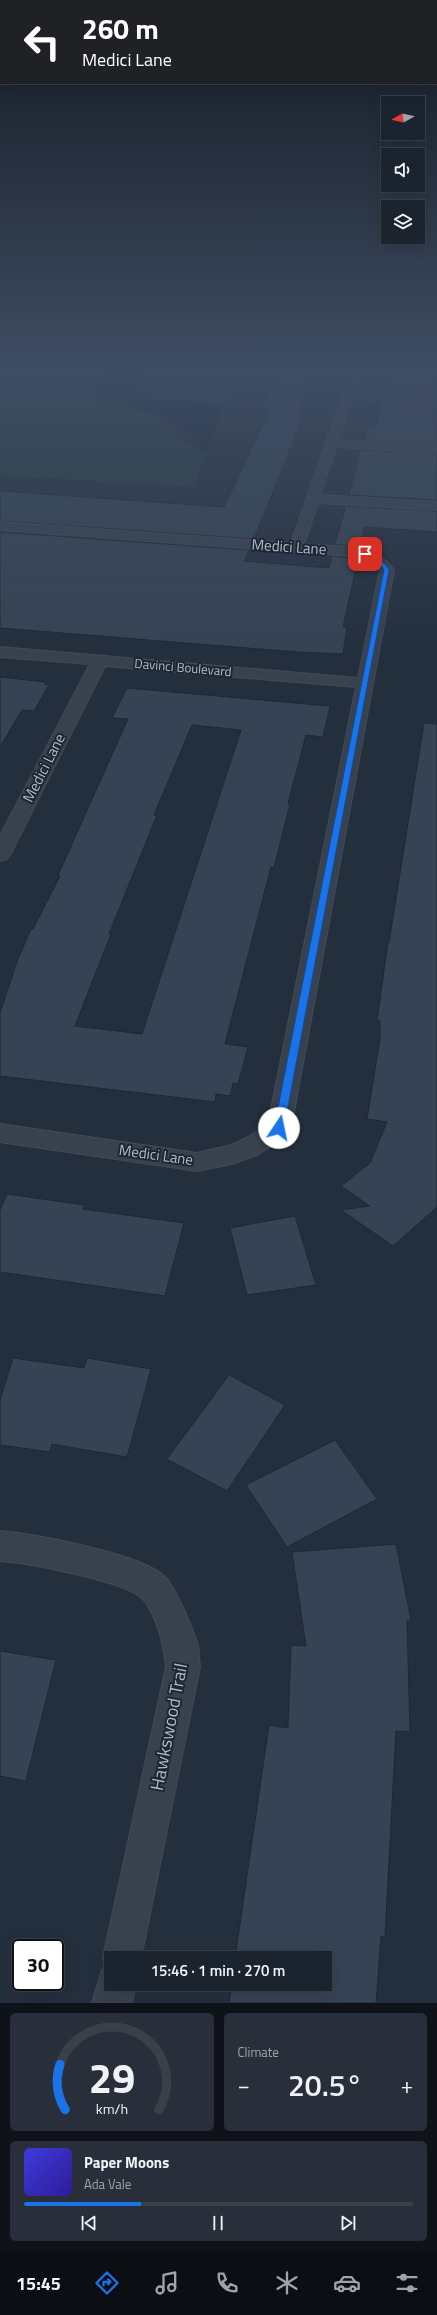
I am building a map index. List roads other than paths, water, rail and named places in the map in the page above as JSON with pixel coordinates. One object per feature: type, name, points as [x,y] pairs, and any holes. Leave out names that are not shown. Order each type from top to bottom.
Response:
[{"type":"street","points":[[296,548],[326,460]]},
{"type":"street","points":[[312,499],[437,506]]},
{"type":"street","name":"Medici Lane","points":[[0,526],[365,554],[379,561],[386,570],[279,1128],[258,1145],[236,1154],[197,1162],[0,1133]]},
{"type":"street","name":"Davinci Boulevard","points":[[0,652],[365,683]]},
{"type":"street","name":"Medici Lane","points":[[0,855],[100,660]]},
{"type":"street","name":"Hawkswood Trail","points":[[0,1546],[14,1547],[89,1563],[139,1577],[154,1588],[162,1600],[181,1646],[183,1667],[123,1951]]},
{"type":"street","points":[[112,2003],[115,1991]]}]
